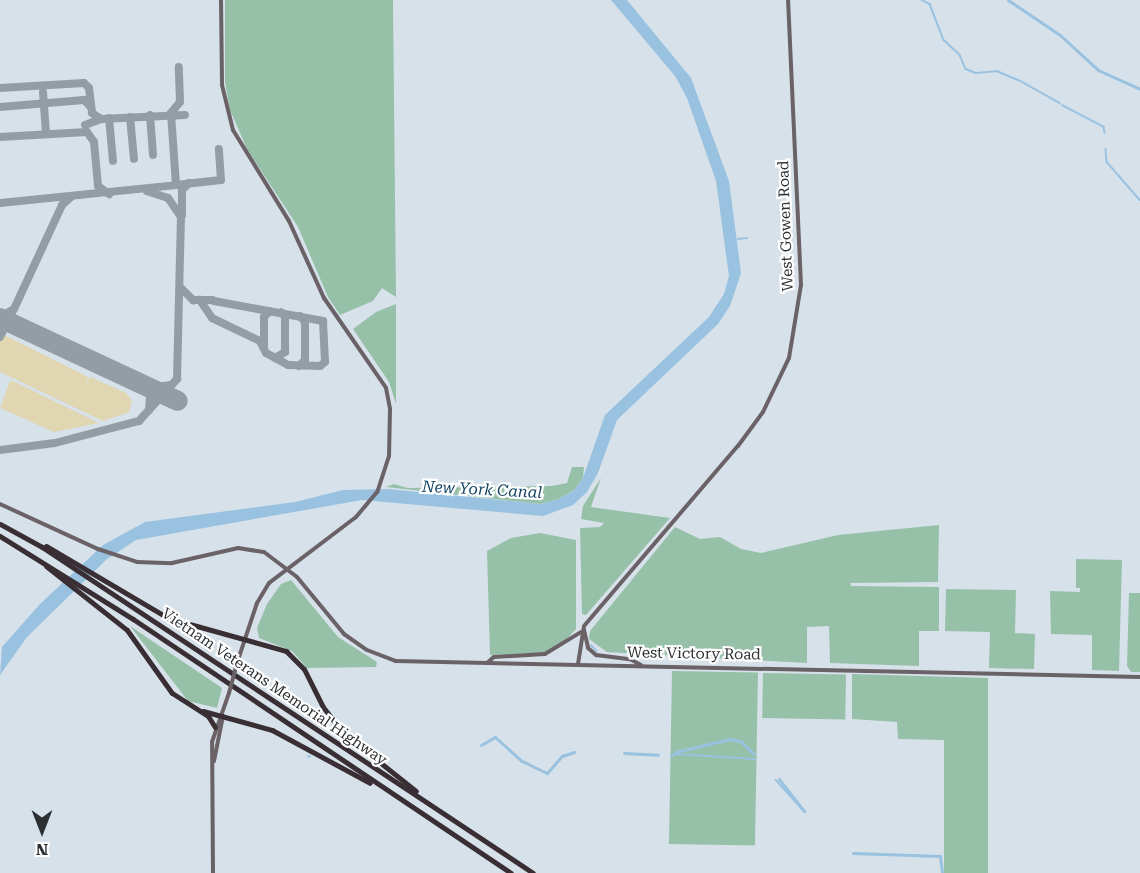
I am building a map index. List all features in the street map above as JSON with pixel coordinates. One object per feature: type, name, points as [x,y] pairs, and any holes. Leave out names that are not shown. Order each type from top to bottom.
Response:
[{"type":"highway","name":"Vietnam Veterans Memorial Highway","points":[[3,526],[76,566],[91,580],[533,873]]},
{"type":"highway","points":[[0,536],[28,551],[81,590],[135,638],[176,697],[200,711],[272,730],[401,799]]},
{"type":"highway","points":[[76,566],[96,574],[168,618],[245,638],[291,655],[343,733],[448,816]]},
{"type":"highway","name":"Vietnam Veterans Memorial Highway","points":[[81,590],[512,873]]},
{"type":"highway","points":[[200,711],[215,728]]},
{"type":"main road","points":[[214,761],[211,754],[215,728],[223,716],[245,638],[269,583],[286,566],[351,521],[372,500],[380,486],[390,450],[390,409],[386,388],[324,298],[289,221],[233,130],[222,85],[221,0]]},
{"type":"main road","name":"West Gowen Road","points":[[578,663],[584,626],[754,425],[789,358],[801,278],[788,0]]},
{"type":"main road","points":[[0,504],[113,556],[160,564],[246,548],[276,558],[286,566]]},
{"type":"main road","name":"West Victory Road","points":[[286,566],[331,620],[367,650],[412,663],[578,663],[1140,677]]},
{"type":"main road","points":[[584,626],[588,648],[596,655],[630,659],[642,665]]},
{"type":"main road","points":[[486,663],[494,657],[545,654],[582,632]]},
{"type":"main road","points":[[213,873],[214,761],[224,724],[223,716]]},
{"type":"green space","points":[[225,0],[393,0],[396,297],[382,288],[373,301],[340,315],[328,297],[298,227],[247,149],[230,110],[225,82]]},
{"type":"green space","points":[[396,304],[396,404],[389,382],[353,329],[376,312]]},
{"type":"green space","points":[[572,467],[584,467],[583,478],[574,490],[559,499],[540,504],[386,487],[394,484],[408,488],[552,486],[567,483]]},
{"type":"green space","points":[[601,478],[591,507],[670,518],[586,615],[582,614],[580,528],[600,527],[604,523],[581,519],[583,506]]},
{"type":"green space","points":[[939,525],[938,582],[850,583],[851,586],[939,587],[939,631],[919,631],[919,666],[830,663],[829,626],[807,627],[807,663],[607,652],[589,639],[590,631],[675,527],[700,539],[720,537],[741,549],[761,553],[838,535]]},
{"type":"green space","points":[[540,533],[576,540],[576,629],[560,646],[543,653],[490,655],[487,551],[511,538]]},
{"type":"green space","points":[[1076,559],[1122,560],[1119,671],[1092,670],[1092,635],[1051,634],[1050,591],[1080,592],[1080,588],[1076,588]]},
{"type":"green space","points":[[291,580],[338,637],[377,662],[376,667],[307,668],[292,651],[259,638],[257,628],[267,604],[281,584]]},
{"type":"green space","points":[[946,589],[1016,590],[1015,633],[1035,634],[1034,669],[989,668],[990,632],[945,631]]},
{"type":"green space","points":[[1129,593],[1140,593],[1140,672],[1131,672],[1127,666]]},
{"type":"green space","points":[[130,626],[222,688],[217,708],[188,701]]},
{"type":"green space","points":[[672,671],[758,673],[755,845],[669,844]]},
{"type":"green space","points":[[763,673],[846,674],[845,719],[762,718]]},
{"type":"green space","points":[[852,674],[988,678],[988,873],[944,873],[944,740],[898,739],[897,722],[852,719]]},
{"type":"sand","points":[[0,333],[88,377],[86,383],[90,377],[126,393],[132,401],[129,412],[103,421],[0,372]]},
{"type":"sand","points":[[10,381],[99,423],[54,432],[0,408]]},
{"type":"water","points":[[611,0],[627,0],[691,78],[729,181],[741,273],[730,306],[718,324],[617,420],[598,473],[587,492],[573,505],[543,516],[362,500],[136,540],[107,559],[27,637],[0,675],[2,647],[40,604],[103,545],[145,522],[295,502],[343,490],[388,489],[540,504],[559,499],[574,490],[583,478],[605,415],[709,317],[724,294],[729,276],[716,181],[687,98],[675,76]]},
{"type":"waterway","points":[[922,0],[930,4],[944,40],[960,55],[966,69],[976,73],[997,71],[1023,82]]},
{"type":"waterway","name":"New York Canal","points":[[1008,0],[1060,35],[1098,70],[1140,89]]},
{"type":"waterway","points":[[1024,83],[1060,103]]},
{"type":"waterway","points":[[1062,105],[1104,127],[1105,133]]},
{"type":"waterway","points":[[1106,149],[1107,162],[1140,200]]},
{"type":"waterway","points":[[738,239],[747,238]]},
{"type":"waterway","points":[[591,645],[597,651]]},
{"type":"waterway","points":[[481,745],[495,737],[522,761],[547,773],[562,756],[574,752]]},
{"type":"waterway","points":[[675,752],[730,739],[740,741],[754,754]]},
{"type":"waterway","points":[[624,753],[658,755]]},
{"type":"waterway","points":[[671,757],[675,754],[755,759]]},
{"type":"waterway","points":[[779,779],[804,811]]},
{"type":"waterway","points":[[776,780],[804,811]]},
{"type":"waterway","points":[[853,853],[940,856],[942,873]]},
{"type":"taxiway","points":[[0,203],[176,185],[171,113],[180,102],[179,67]]},
{"type":"taxiway","points":[[0,88],[84,83],[89,88],[92,113],[101,119]]},
{"type":"taxiway","points":[[43,92],[46,134]]},
{"type":"taxiway","points":[[0,107],[84,100],[91,107]]},
{"type":"taxiway","points":[[150,115],[153,155]]},
{"type":"taxiway","points":[[85,125],[101,119],[185,115]]},
{"type":"taxiway","points":[[130,117],[134,159]]},
{"type":"taxiway","points":[[109,118],[113,161]]},
{"type":"taxiway","points":[[0,137],[87,132],[94,142],[98,186],[109,194]]},
{"type":"taxiway","points":[[176,185],[221,180],[219,149]]},
{"type":"taxiway","points":[[182,215],[182,190],[189,183]]},
{"type":"taxiway","points":[[0,450],[55,443],[139,421],[177,379],[181,217],[168,198],[147,191]]},
{"type":"taxiway","points":[[0,317],[14,309],[62,205],[71,197]]},
{"type":"taxiway","points":[[182,289],[193,300],[212,300],[323,321],[325,362],[320,366],[288,365],[266,353],[260,341],[212,318],[200,300]]},
{"type":"taxiway","points":[[264,346],[264,317],[270,311]]},
{"type":"taxiway","points":[[0,337],[12,312]]},
{"type":"taxiway","points":[[275,358],[285,352],[285,317],[281,312]]},
{"type":"taxiway","points":[[299,366],[305,360],[305,322],[300,316]]},
{"type":"taxiway","points":[[142,384],[150,396],[149,410]]},
{"type":"taxiway","points":[[150,388],[171,385]]},
{"type":"runway","points":[[0,318],[178,401]]}]
